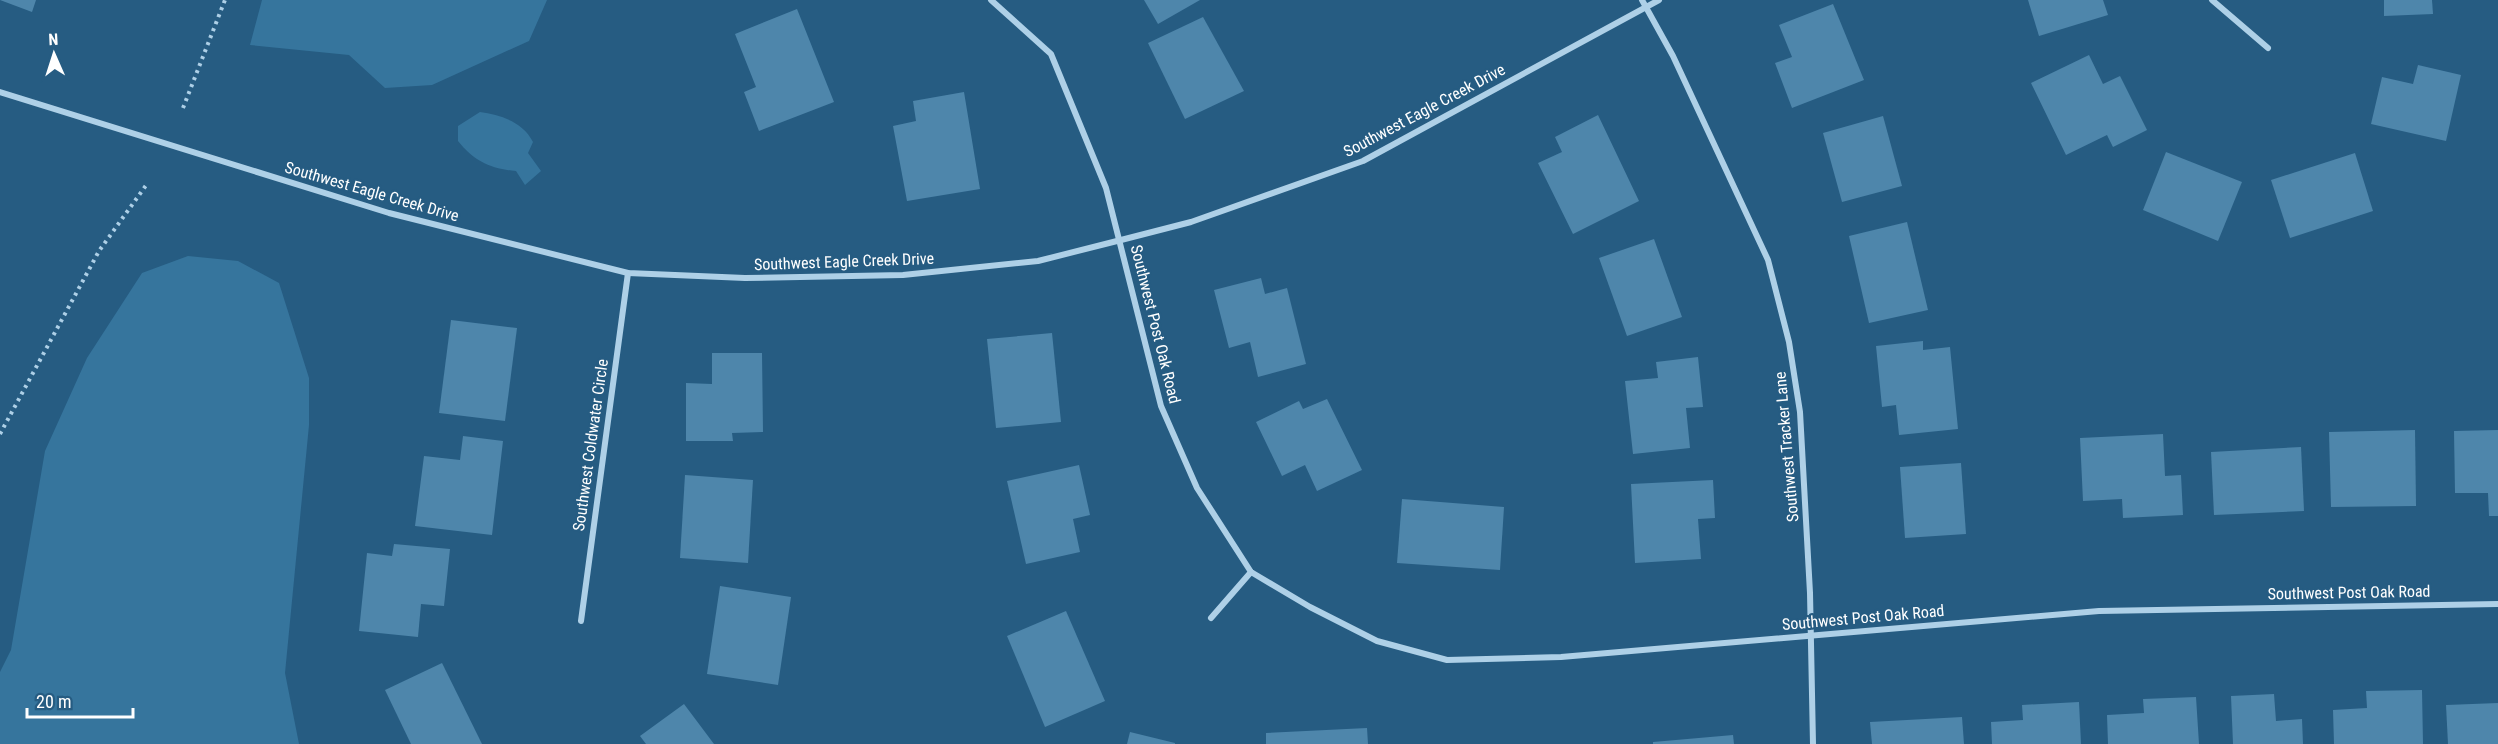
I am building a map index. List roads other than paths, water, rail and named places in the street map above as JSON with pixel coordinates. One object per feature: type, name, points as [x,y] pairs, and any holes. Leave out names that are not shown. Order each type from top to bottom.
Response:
[{"type":"street","name":"Southwest Post Oak Road","points":[[991,0],[1052,54],[1106,188],[1121,240],[1161,406],[1197,488],[1251,572],[1310,607],[1377,641],[1447,660],[1561,657],[2099,611],[2498,604]]},
{"type":"street","name":"Southwest Eagle Creek Drive","points":[[0,92],[389,213],[628,273],[745,278],[903,275],[1038,261],[1191,222],[1363,161],[1644,3],[1659,0]]},
{"type":"street","points":[[2212,0],[2268,48]]},
{"type":"street","name":"Southwest Tracker Lane","points":[[1644,3],[1673,56],[1768,260],[1790,342],[1800,412],[1813,744]]},
{"type":"street","name":"Southwest Coldwater Circle","points":[[581,621],[628,273]]},
{"type":"street","points":[[1211,618],[1251,572]]}]
